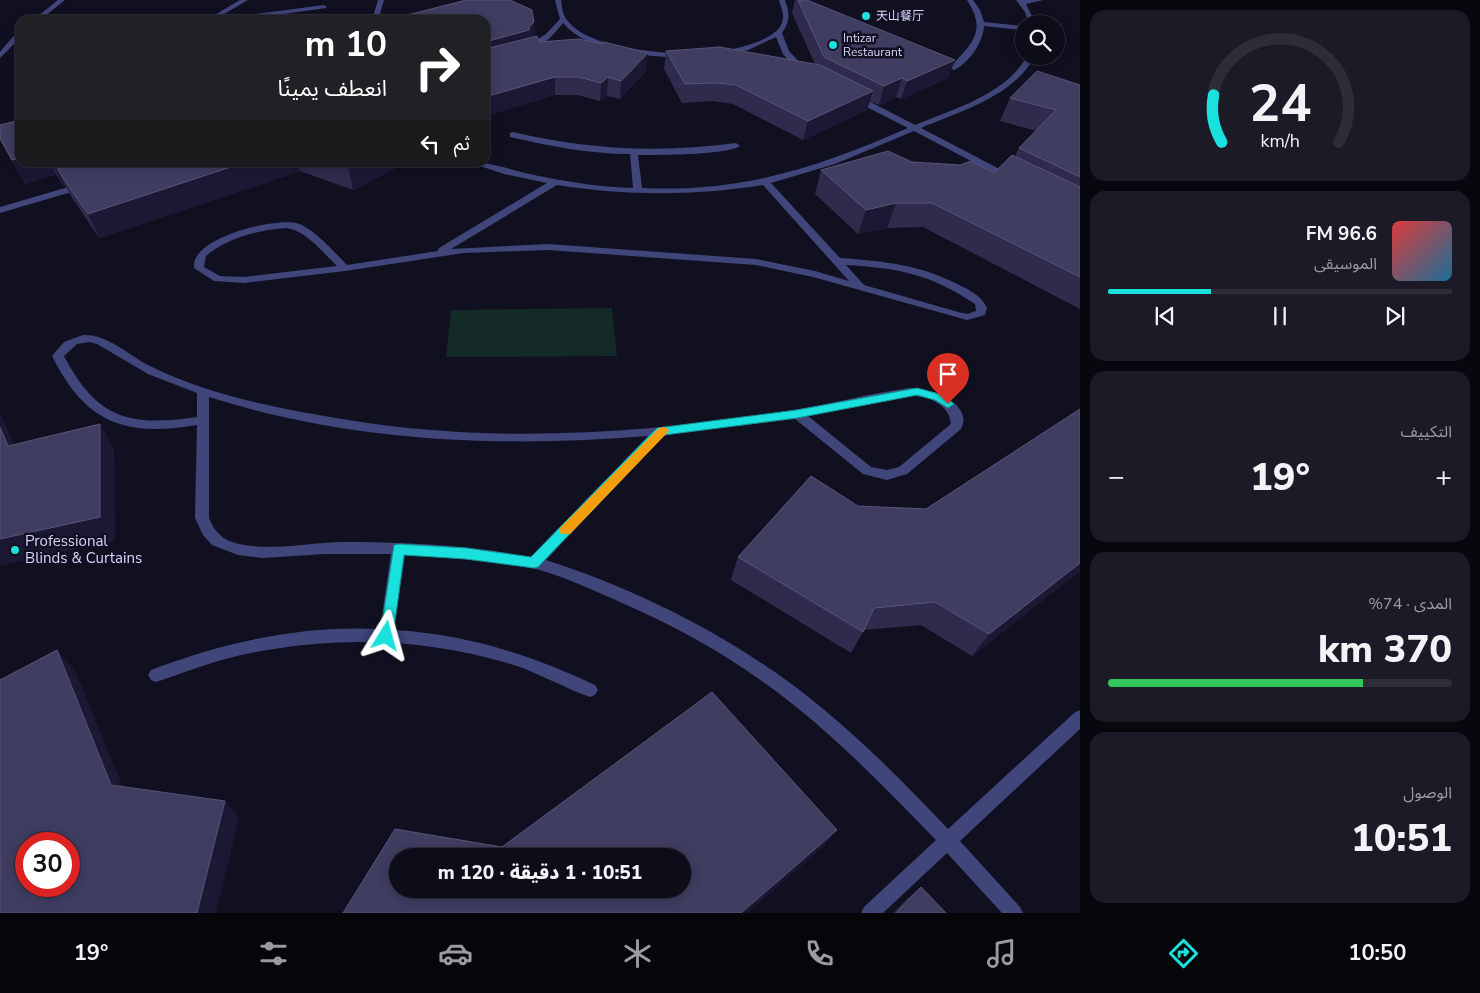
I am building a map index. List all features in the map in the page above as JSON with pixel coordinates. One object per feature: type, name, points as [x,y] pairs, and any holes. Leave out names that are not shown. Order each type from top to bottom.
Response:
[{"type":"street","points":[[42,15],[62,0]]},
{"type":"street","points":[[218,15],[245,0]]},
{"type":"street","points":[[321,15],[329,0]]},
{"type":"street","points":[[376,15],[381,0]]},
{"type":"street","points":[[558,0],[557,9],[562,20],[578,33],[603,44],[651,55],[695,56]]},
{"type":"street","points":[[749,58],[716,54],[744,49],[764,42],[778,33],[785,25],[788,17],[787,9],[782,0]]},
{"type":"street","points":[[954,68],[974,46],[982,24],[979,14],[970,0]]},
{"type":"street","points":[[1028,15],[1021,2],[1040,0]]},
{"type":"street","points":[[263,15],[324,7]]},
{"type":"street","points":[[544,48],[521,53],[549,36],[562,20]]},
{"type":"street","points":[[982,24],[1015,27]]},
{"type":"street","points":[[778,33],[786,52],[804,72]]},
{"type":"street","points":[[0,56],[15,40]]},
{"type":"street","points":[[583,44],[603,44]]},
{"type":"street","points":[[784,65],[813,76]]},
{"type":"street","points":[[489,167],[512,174],[582,187],[638,190],[697,189],[765,182],[816,167],[914,128],[987,96],[1023,72],[1026,65]]},
{"type":"street","points":[[1023,72],[1033,74]]},
{"type":"street","points":[[846,93],[1019,182]]},
{"type":"street","points":[[513,136],[571,148],[634,154],[686,152],[736,146]]},
{"type":"street","points":[[634,154],[638,190]]},
{"type":"street","points":[[0,210],[93,182]]},
{"type":"street","points":[[765,182],[860,286]]},
{"type":"street","points":[[437,254],[554,183]]},
{"type":"street","points":[[345,268],[302,230],[287,224],[266,226],[220,243],[209,248],[198,262],[199,268],[207,274],[218,279],[230,281],[345,268],[437,254],[520,246],[718,258],[785,267],[860,286],[967,317],[981,313],[982,308],[979,302],[931,275],[914,268],[837,261]]},
{"type":"street","points":[[203,420],[175,425],[149,426],[126,422],[105,415],[91,404],[58,356],[63,347],[70,343],[78,340],[95,339],[147,368],[203,391],[291,413],[339,422],[455,436],[524,438],[661,431],[797,414],[917,392],[939,398],[948,404],[958,418],[957,426],[903,471],[887,475],[867,471],[797,414]]},
{"type":"street","points":[[203,391],[202,518],[206,529],[213,539],[224,545],[254,552],[326,548],[399,549],[466,554],[534,563],[586,581],[639,604],[692,631],[746,663],[800,701],[862,755],[948,841],[1014,913]]},
{"type":"street","points":[[534,563],[661,431]]},
{"type":"street","points":[[386,636],[399,549]]},
{"type":"street","points":[[156,675],[201,660],[263,644],[333,636],[386,636],[463,645],[506,656],[548,671],[590,690]]},
{"type":"street","points":[[870,913],[1080,718]]},
{"type":"green space","points":[[612,308],[617,356],[446,357],[451,310]]},
{"type":"building","points":[[466,0],[510,0],[532,10],[534,22],[529,27],[529,30],[490,41],[490,15],[408,15]]},
{"type":"building","points":[[798,0],[807,0],[955,60],[907,81],[902,78],[884,86],[824,57]]},
{"type":"building","points":[[537,36],[539,42],[579,39],[602,44],[604,42],[648,53],[621,81],[608,77],[601,83],[579,77],[555,77],[490,96],[490,48]]},
{"type":"building","points":[[720,47],[820,65],[873,91],[808,121],[736,85],[715,83],[685,84],[666,51]]},
{"type":"building","points":[[1037,71],[1080,85],[1080,177],[1019,148],[1056,110],[1010,98]]},
{"type":"building","points":[[15,121],[15,159],[12,160],[0,138],[0,125]]},
{"type":"building","points":[[888,151],[912,162],[960,165],[971,161],[994,173],[1012,155],[1080,187],[1080,277],[932,203],[896,203],[866,210],[821,170]]},
{"type":"building","points":[[64,167],[231,167],[88,214],[57,169]]},
{"type":"building","points":[[1080,409],[1080,563],[989,634],[935,602],[874,608],[863,632],[738,557],[811,476],[858,506],[926,509]]},
{"type":"building","points":[[100,424],[100,517],[0,539],[0,427],[8,446]]},
{"type":"building","points":[[57,650],[111,785],[225,801],[197,913],[0,913],[0,680]]},
{"type":"building","points":[[712,692],[837,830],[741,913],[343,913],[395,829],[502,847]]},
{"type":"building","points":[[921,887],[946,913],[896,913]]},
{"type":"slow traffic","points":[[566,530],[663,431]]},
{"type":"place","name":"天山餐厅","points":[[866,16]]},
{"type":"place","name":"Intizar Restaurant","points":[[833,45]]},
{"type":"place","name":"Professional Blinds & Curtains","points":[[15,550]]},
{"type":"route","points":[[386,636],[399,549],[466,554],[534,563],[661,431],[797,414],[917,392],[939,398],[948,404]]}]
